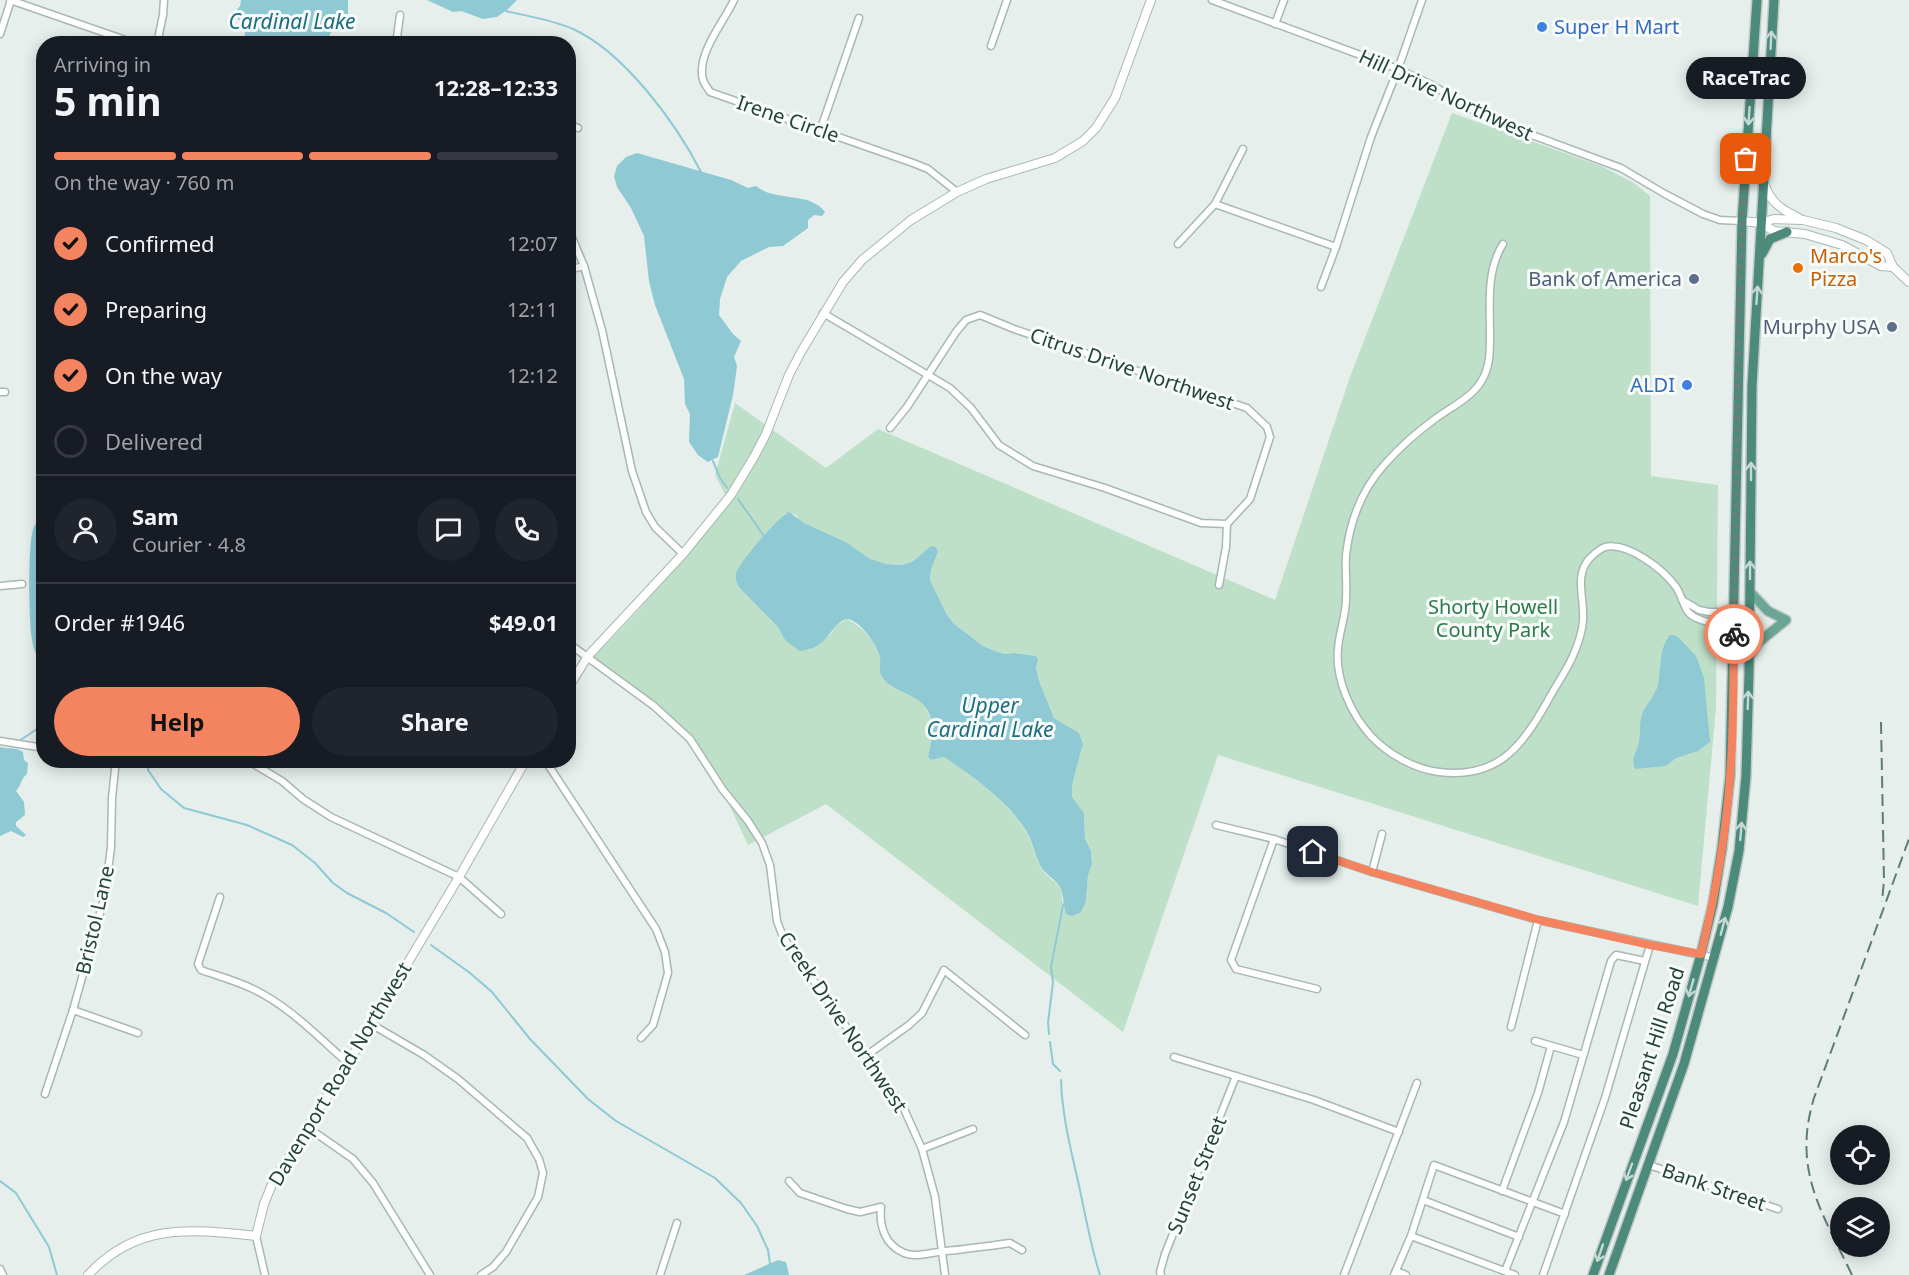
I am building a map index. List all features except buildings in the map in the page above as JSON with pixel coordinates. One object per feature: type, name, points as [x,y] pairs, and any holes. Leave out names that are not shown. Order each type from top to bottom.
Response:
[{"type":"highway","name":"Pleasant Hill Road","points":[[1593,1275],[1672,1054],[1701,954],[1721,859],[1730,776],[1742,221],[1756,0]]},
{"type":"highway","name":"Pleasant Hill Road","points":[[1609,1275],[1684,1064],[1715,958],[1739,851],[1746,777],[1752,386],[1774,0]]},
{"type":"highway","points":[[1759,258],[1770,239],[1786,232]]},
{"type":"main road","points":[[1749,657],[1759,642],[1786,620],[1768,611],[1750,592]]},
{"type":"street","points":[[0,34],[10,0],[114,36]]},
{"type":"street","points":[[159,36],[164,0]]},
{"type":"street","name":"Irene Circle","points":[[734,0],[710,43],[701,68],[703,82],[710,92],[928,169],[957,192]]},
{"type":"street","points":[[991,46],[1007,0]]},
{"type":"street","points":[[576,675],[588,656],[683,554],[731,495],[749,466],[772,420],[789,375],[843,282],[861,260],[911,220],[957,192],[986,179],[1055,158],[1083,141],[1096,128],[1115,98],[1150,0]]},
{"type":"street","name":"Hill Drive Northwest","points":[[1212,0],[1398,69],[1432,85],[1486,117],[1621,168],[1703,214],[1720,220],[1742,221]]},
{"type":"street","points":[[1275,24],[1284,0]]},
{"type":"street","points":[[1321,287],[1371,137],[1422,0]]},
{"type":"street","points":[[397,36],[400,15]]},
{"type":"street","points":[[820,131],[859,18]]},
{"type":"street","points":[[1178,244],[1215,204],[1243,149]]},
{"type":"street","points":[[1763,182],[1774,203],[1786,212],[1803,220],[1836,228],[1866,240],[1887,253],[1893,267],[1909,282]]},
{"type":"street","points":[[1215,204],[1336,247]]},
{"type":"street","points":[[1742,221],[1761,223],[1774,219],[1803,220]]},
{"type":"street","points":[[1761,223],[1774,231],[1805,234],[1842,245],[1881,266],[1893,267]]},
{"type":"street","points":[[1503,244],[1492,267],[1489,360],[1482,381],[1467,397],[1424,428],[1395,453],[1375,476],[1357,507],[1346,556],[1346,609],[1338,651],[1342,681],[1352,708],[1370,735],[1381,746],[1406,761],[1435,772],[1476,771],[1498,763],[1519,746],[1533,728],[1572,659],[1583,621],[1582,569],[1596,552],[1606,547],[1638,554],[1670,580],[1688,612],[1698,619],[1718,624],[1735,618]]},
{"type":"street","points":[[576,247],[584,266],[602,330],[632,471],[646,512],[655,527],[683,554]]},
{"type":"street","points":[[576,268],[584,266]]},
{"type":"street","points":[[823,314],[950,388],[971,408],[999,445],[1033,466],[1105,488],[1201,523],[1227,524],[1226,547],[1219,585]]},
{"type":"street","name":"Citrus Drive Northwest","points":[[929,375],[966,320],[980,315],[1014,329],[1247,408],[1267,427],[1270,437],[1250,499],[1227,524]]},
{"type":"street","points":[[890,428],[929,375]]},
{"type":"street","points":[[0,586],[22,584]]},
{"type":"street","points":[[1683,601],[1699,610],[1719,612],[1735,618]]},
{"type":"street","name":"Creek Drive Northwest","points":[[576,648],[654,706],[690,739],[723,790],[762,843],[771,865],[777,921],[783,936],[904,1109],[922,1149],[935,1197],[945,1275]]},
{"type":"street","points":[[0,741],[36,747]]},
{"type":"street","name":"Bristol Lane","points":[[45,1094],[73,1010],[105,895],[111,847],[115,768]]},
{"type":"street","points":[[261,768],[277,777],[303,799],[331,817],[459,877],[501,914]]},
{"type":"street","name":"Davenport Road Northwest","points":[[256,1236],[264,1204],[273,1182],[348,1063],[521,768]]},
{"type":"street","points":[[550,768],[656,929],[665,952],[668,973],[662,997],[653,1025],[641,1038]]},
{"type":"street","points":[[1216,825],[1274,839],[1372,872],[1539,920],[1715,958]]},
{"type":"street","points":[[1372,872],[1382,834]]},
{"type":"street","points":[[1274,839],[1231,960],[1236,969],[1317,989]]},
{"type":"street","points":[[220,897],[198,964],[201,970],[252,988],[276,1002],[348,1063]]},
{"type":"street","points":[[1511,1027],[1539,920]]},
{"type":"street","points":[[1543,1275],[1605,1098],[1650,945]]},
{"type":"street","points":[[1505,1271],[1564,1122],[1611,961],[1616,955],[1644,961]]},
{"type":"street","points":[[867,1055],[922,1013],[944,970],[1025,1035]]},
{"type":"street","points":[[73,1010],[138,1033]]},
{"type":"street","points":[[371,1024],[424,1055],[458,1079],[527,1138],[539,1159],[543,1173],[538,1197],[506,1252],[493,1267],[481,1275]]},
{"type":"street","points":[[1535,1041],[1584,1055]]},
{"type":"street","points":[[1502,1191],[1538,1093],[1551,1046]]},
{"type":"street","points":[[1173,1057],[1314,1100],[1399,1132]]},
{"type":"street","name":"Sunset Street","points":[[1161,1275],[1165,1254],[1236,1076]]},
{"type":"street","points":[[1344,1275],[1417,1083]]},
{"type":"street","points":[[307,1127],[353,1159],[373,1183],[430,1275]]},
{"type":"street","points":[[922,1149],[973,1129]]},
{"type":"street","points":[[1406,1275],[1395,1273],[1411,1236],[1434,1165],[1565,1214]]},
{"type":"street","name":"Bank Street","points":[[1649,1165],[1778,1209]]},
{"type":"street","points":[[789,1181],[800,1192],[847,1209],[860,1212],[881,1207],[880,1219],[883,1234],[892,1245],[905,1253],[924,1254],[1010,1243],[1022,1250]]},
{"type":"street","points":[[1422,1200],[1519,1237]]},
{"type":"street","points":[[660,1275],[676,1223]]},
{"type":"street","points":[[88,1275],[118,1249],[134,1240],[152,1234],[194,1230],[256,1236],[265,1275]]},
{"type":"street","points":[[1411,1236],[1515,1275]]},
{"type":"street","points":[[0,1269],[3,1275]]},
{"type":"green space","name":"Shorty Howell County Park","points":[[1452,113],[1601,166],[1634,183],[1650,196],[1651,476],[1718,485],[1716,708],[1698,906],[1218,755],[1123,1032],[826,804],[748,845],[718,781],[670,722],[593,658],[637,612],[729,502],[715,475],[735,403],[826,468],[878,429],[1275,600],[1350,377]],"holes":[[[785,514],[796,515],[804,523],[846,542],[870,560],[886,564],[901,565],[912,562],[931,546],[938,552],[931,569],[930,580],[947,615],[954,624],[983,646],[995,651],[1036,656],[1039,681],[1054,718],[1079,733],[1083,744],[1072,785],[1072,798],[1084,813],[1085,839],[1091,851],[1092,864],[1088,875],[1086,901],[1062,901],[1058,885],[1041,868],[1027,833],[1001,801],[979,781],[944,757],[931,760],[928,757],[931,734],[928,712],[917,699],[885,681],[880,673],[878,650],[858,625],[847,619],[837,625],[830,635],[785,640],[778,627],[736,574],[757,544]]]},
{"type":"water","name":"Cardinal Lake","points":[[241,0],[348,0],[348,21],[342,20],[330,36],[245,36],[235,12]]},
{"type":"water","points":[[427,0],[517,0],[497,17],[483,19],[461,11],[453,12]]},
{"type":"water","points":[[637,153],[731,180],[748,188],[756,186],[769,193],[807,200],[825,212],[822,216],[814,215],[808,220],[808,228],[783,246],[769,247],[741,261],[727,277],[720,299],[719,315],[741,341],[734,357],[737,366],[733,395],[718,457],[708,462],[698,455],[689,442],[690,414],[685,404],[684,379],[655,305],[649,281],[644,236],[631,208],[617,187],[614,176],[617,166],[626,157]]},
{"type":"water","name":"Upper Cardinal Lake","points":[[789,512],[804,523],[846,542],[870,559],[886,564],[901,565],[912,562],[931,546],[936,547],[938,552],[931,569],[930,580],[947,615],[954,624],[983,646],[995,651],[1036,656],[1039,681],[1054,718],[1079,733],[1083,744],[1072,785],[1072,797],[1084,813],[1085,839],[1091,851],[1092,864],[1088,875],[1086,901],[1081,912],[1072,916],[1066,914],[1059,886],[1039,863],[1027,832],[1010,810],[978,781],[944,757],[931,760],[928,757],[932,728],[928,711],[917,699],[891,686],[881,675],[879,652],[858,624],[848,619],[845,620],[837,625],[821,643],[800,651],[785,640],[778,627],[739,587],[736,574],[744,560],[768,531]]},
{"type":"water","points":[[36,524],[36,653],[32,642],[29,582],[30,549]]},
{"type":"water","points":[[1670,635],[1679,638],[1696,656],[1704,678],[1710,742],[1698,751],[1676,758],[1666,766],[1635,769],[1634,758],[1639,742],[1641,717],[1657,689],[1662,652]]},
{"type":"water","points":[[0,747],[21,750],[24,760],[28,763],[27,774],[16,791],[24,802],[25,815],[16,822],[16,826],[26,835],[23,837],[11,831],[0,836]]},
{"type":"water","points":[[778,1260],[786,1262],[789,1275],[744,1275]]},
{"type":"waterway","points":[[506,11],[573,29],[611,54],[629,71],[663,111],[701,172]]},
{"type":"waterway","points":[[713,461],[727,488]]},
{"type":"waterway","points":[[738,499],[764,536]]},
{"type":"waterway","points":[[19,744],[19,741],[36,730]]},
{"type":"waterway","points":[[148,768],[161,789],[184,808],[247,825],[292,845],[347,893],[386,913],[414,932]]},
{"type":"waterway","points":[[1049,1034],[1048,1023],[1053,982],[1051,967],[1063,905]]},
{"type":"waterway","points":[[431,945],[492,992],[530,1039],[588,1099],[616,1121],[715,1178],[741,1203],[757,1226],[768,1250],[770,1264]]},
{"type":"waterway","points":[[1050,1042],[1053,1064],[1060,1071]]},
{"type":"waterway","points":[[1061,1080],[1068,1135],[1100,1275]]},
{"type":"waterway","points":[[0,1181],[16,1193],[49,1247],[57,1275]]},
{"type":"railway","points":[[1881,722],[1884,880],[1882,902]]},
{"type":"railway","points":[[1852,1275],[1830,1231],[1814,1190],[1808,1169],[1806,1147],[1808,1124],[1814,1098],[1909,839]]},
{"type":"way so far","points":[[1734,634],[1738,379],[1746,159]]},
{"type":"place","name":"Super H Mart","points":[[1542,27]]},
{"type":"place","name":"RaceTrac","points":[[1746,159]]},
{"type":"place","name":"Marco's Pizza","points":[[1798,268]]},
{"type":"place","name":"Bank of America","points":[[1694,279]]},
{"type":"place","name":"Murphy USA","points":[[1892,327]]},
{"type":"place","name":"ALDI","points":[[1687,385]]},
{"type":"route","points":[[1313,852],[1372,872],[1539,920],[1701,954],[1713,904],[1730,776],[1734,634]]}]
